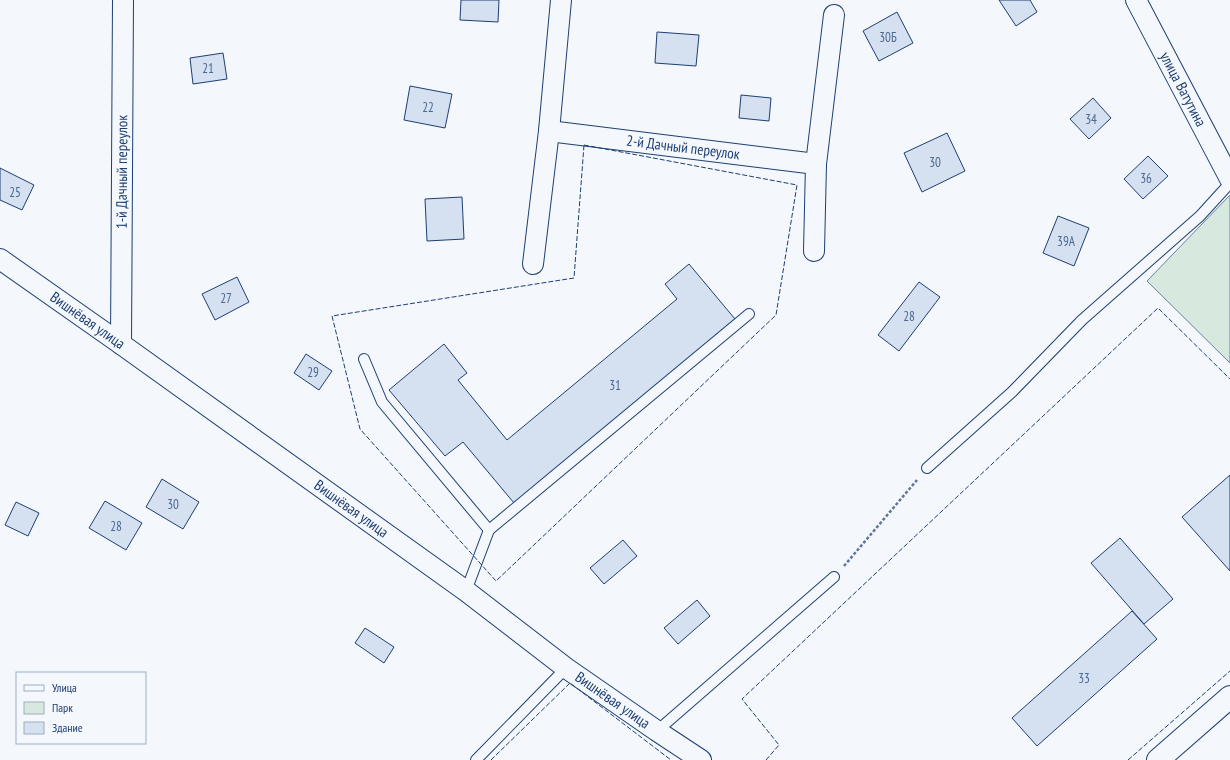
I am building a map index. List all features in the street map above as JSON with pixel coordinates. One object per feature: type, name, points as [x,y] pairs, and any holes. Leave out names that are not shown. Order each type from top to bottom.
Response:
[{"type":"street","name":"1-й Дачный переулок","points":[[120,344],[123,0]]},
{"type":"street","points":[[534,264],[549,131],[561,0]]},
{"type":"street","name":"улица Ватутина","points":[[1136,0],[1230,179]]},
{"type":"street","points":[[814,251],[816,164],[834,15]]},
{"type":"street","name":"2-й Дачный переулок","points":[[549,131],[816,164]]},
{"type":"street","name":"Вишнёвая улица","points":[[0,259],[466,591],[566,668],[701,760]]},
{"type":"street","points":[[1158,760],[1230,697]]},
{"type":"lane","points":[[927,468],[1012,392],[1082,320],[1200,216],[1230,183]]},
{"type":"lane","points":[[466,591],[489,530],[749,314]]},
{"type":"lane","points":[[364,359],[382,402],[489,530]]},
{"type":"lane","points":[[657,731],[834,577]]},
{"type":"lane","points":[[476,760],[566,668]]},
{"type":"path","points":[[834,577],[927,468]]},
{"type":"green space","points":[[1230,195],[1230,363],[1147,281]]},
{"type":"building","points":[[461,0],[499,0],[498,22],[460,20]]},
{"type":"building","points":[[999,0],[1030,0],[1037,12],[1016,26]]},
{"type":"building","points":[[897,12],[913,43],[879,61],[863,31]]},
{"type":"building","points":[[657,32],[699,35],[696,66],[655,63]]},
{"type":"building","points":[[223,53],[227,79],[193,84],[190,58]]},
{"type":"building","points":[[410,86],[452,94],[445,128],[404,120]]},
{"type":"building","points":[[741,95],[771,98],[769,121],[739,118]]},
{"type":"building","points":[[1093,98],[1111,118],[1089,139],[1070,119]]},
{"type":"building","points":[[947,133],[965,171],[922,192],[904,153]]},
{"type":"building","points":[[1148,156],[1168,176],[1143,199],[1124,179]]},
{"type":"building","points":[[0,168],[34,185],[22,210],[0,200]]},
{"type":"building","points":[[462,197],[464,239],[427,241],[425,199]]},
{"type":"building","points":[[1058,216],[1089,228],[1074,266],[1043,253]]},
{"type":"building","points":[[689,264],[735,319],[514,503],[463,442],[445,456],[389,390],[444,344],[467,373],[458,380],[507,440],[677,299],[665,284]]},
{"type":"building","points":[[237,277],[249,302],[215,320],[202,294]]},
{"type":"building","points":[[919,282],[940,297],[899,351],[878,335]]},
{"type":"building","points":[[306,354],[332,371],[319,390],[294,373]]},
{"type":"building","points":[[1230,475],[1230,571],[1182,517]]},
{"type":"building","points":[[162,479],[199,502],[183,529],[146,507]]},
{"type":"building","points":[[105,501],[142,523],[126,550],[89,528]]},
{"type":"building","points":[[16,502],[39,513],[28,536],[5,525]]},
{"type":"building","points":[[1120,538],[1173,599],[1144,624],[1091,563]]},
{"type":"building","points":[[623,540],[637,556],[604,584],[590,568]]},
{"type":"building","points":[[697,600],[710,616],[678,644],[664,628]]},
{"type":"building","points":[[1132,611],[1157,639],[1037,746],[1012,718]]},
{"type":"building","points":[[365,628],[394,647],[384,663],[355,643]]},
{"type":"fence","points":[[584,145],[797,185],[776,315],[496,581],[360,429],[332,316],[574,278],[584,145]]},
{"type":"fence","points":[[766,760],[779,745],[742,699],[1158,308],[1230,379]]},
{"type":"fence","points":[[1128,760],[1230,671]]},
{"type":"fence","points":[[491,760],[570,683],[671,760]]}]
